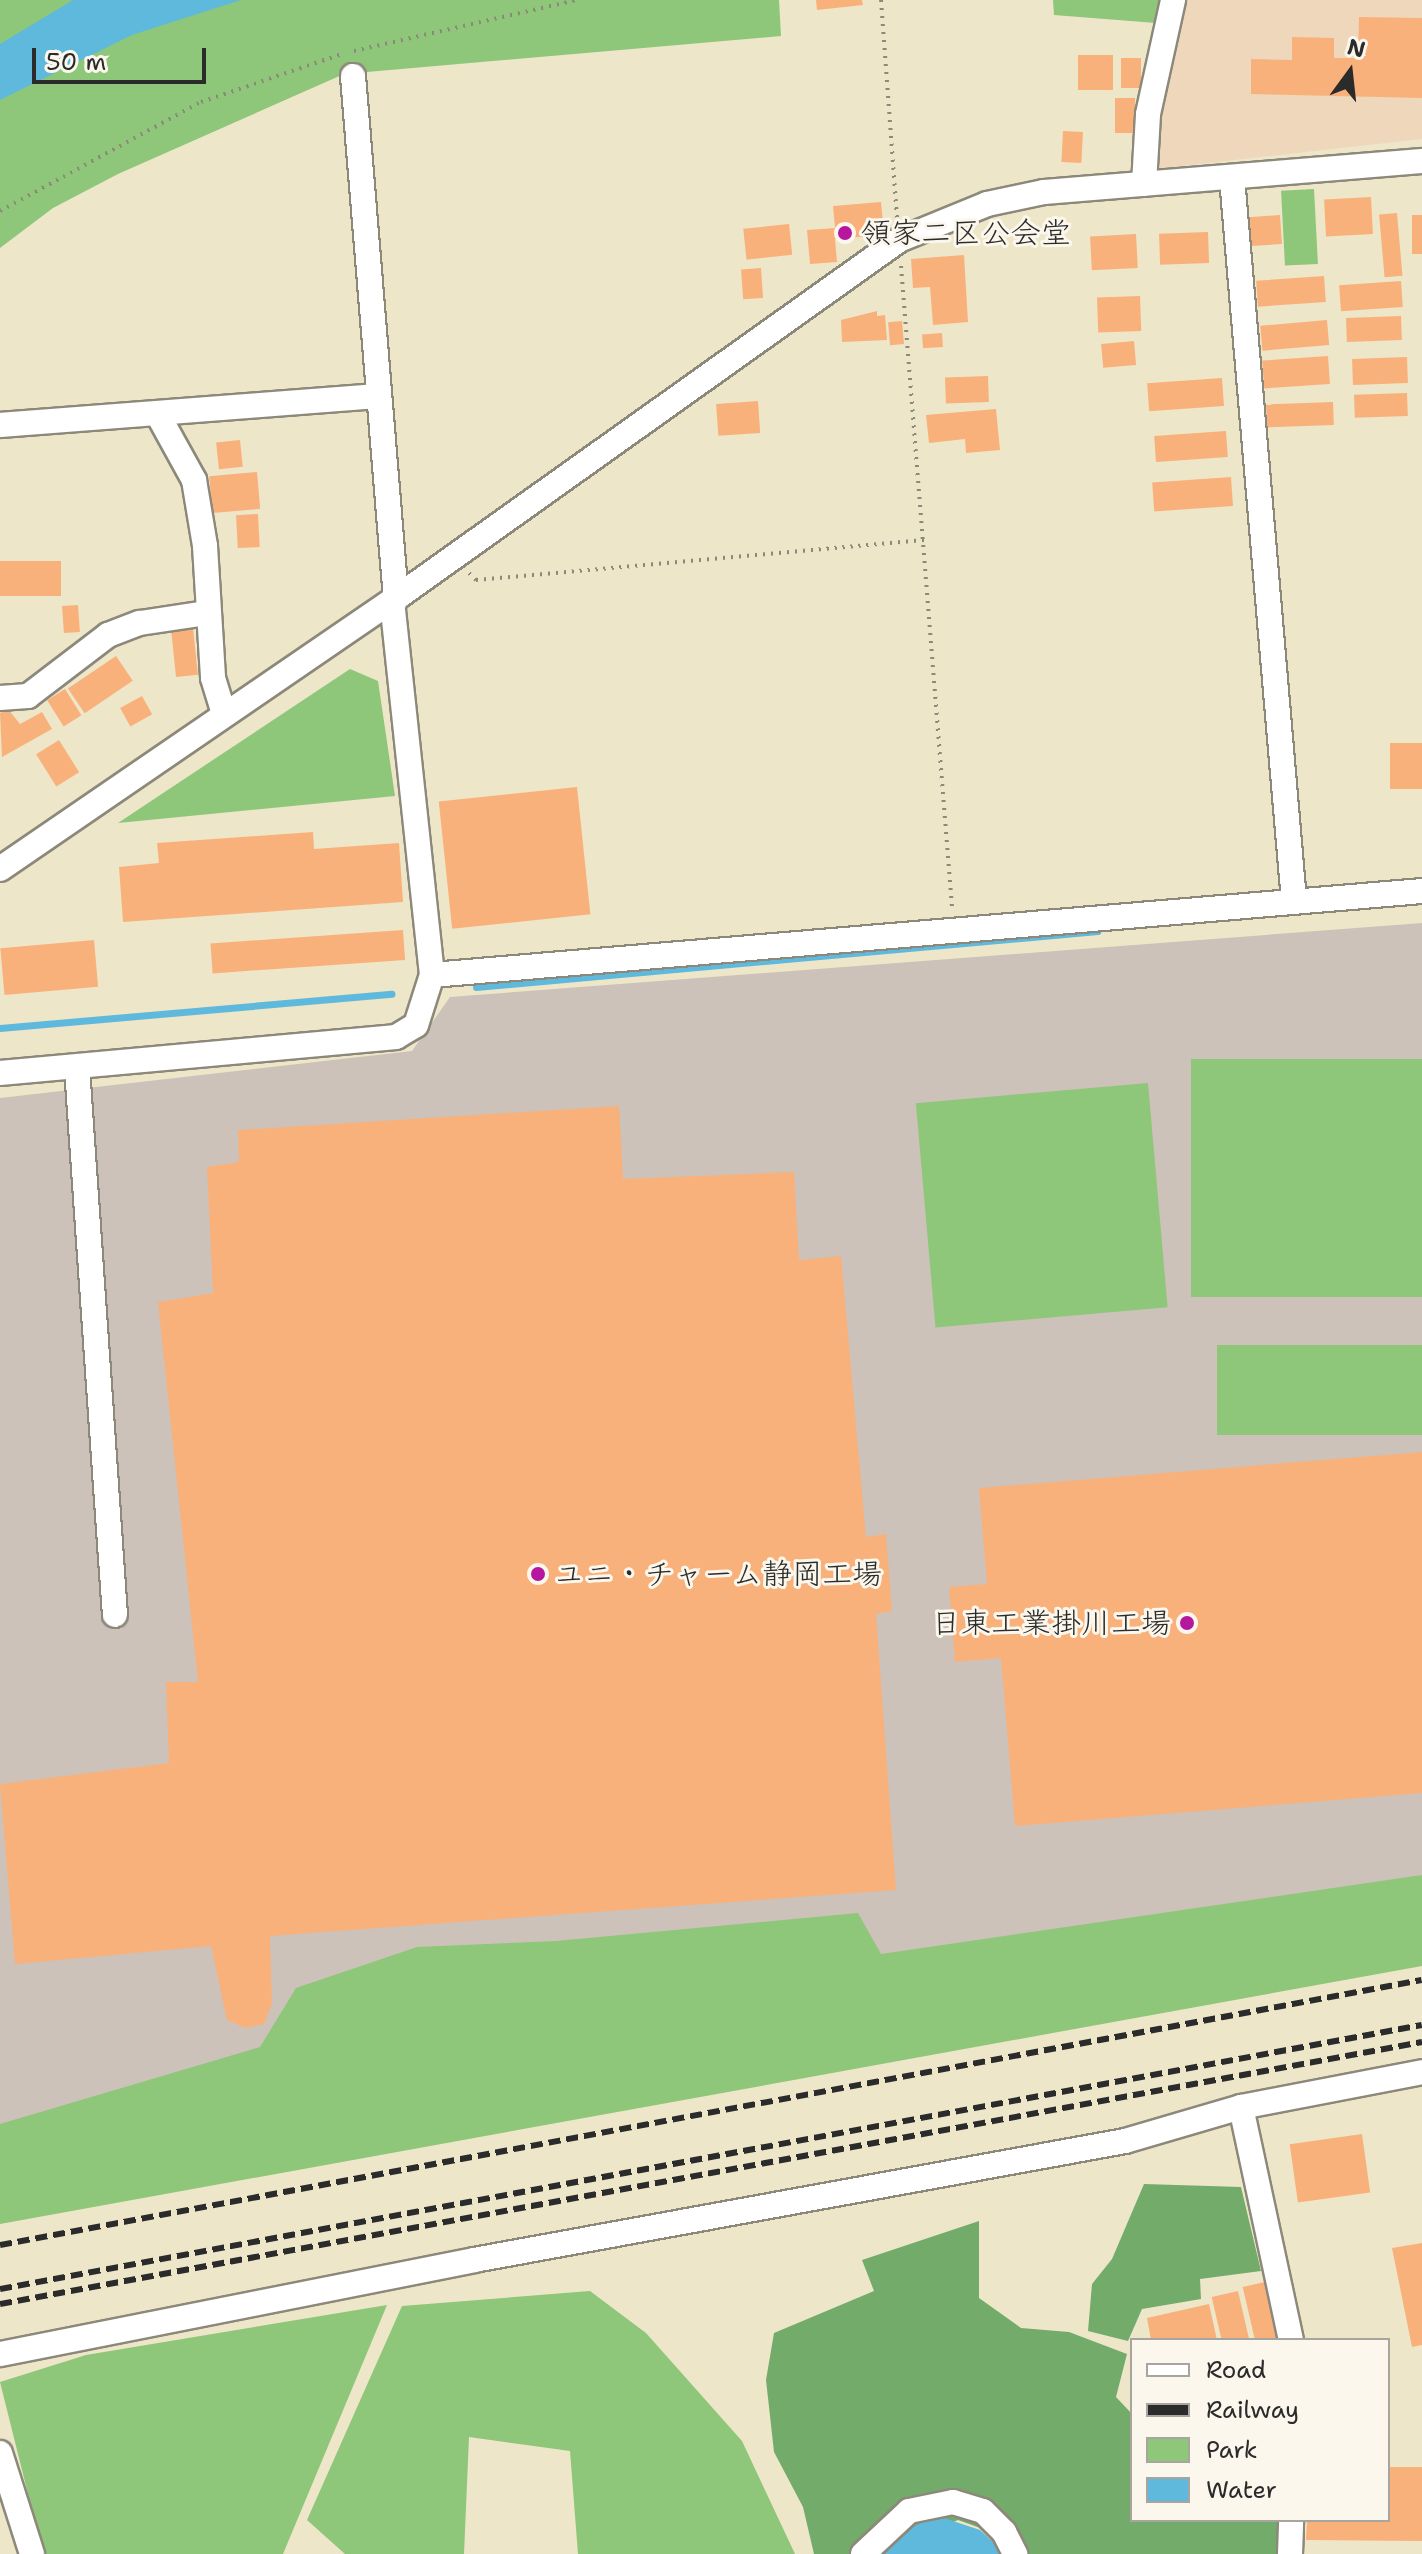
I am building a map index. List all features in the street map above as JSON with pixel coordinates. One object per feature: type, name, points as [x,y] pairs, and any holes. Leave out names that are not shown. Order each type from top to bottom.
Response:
[{"type":"street","points":[[1144,184],[1148,114],[1173,0]]},
{"type":"street","points":[[0,1073],[396,1037],[416,1025],[432,975],[394,600],[353,76]]},
{"type":"street","points":[[0,869],[394,600],[899,240],[987,204],[1044,192],[1422,161]]},
{"type":"street","points":[[1232,178],[1294,901]]},
{"type":"street","points":[[0,425],[379,396]]},
{"type":"street","points":[[157,413],[194,480],[205,546],[213,678],[224,714]]},
{"type":"street","points":[[0,698],[28,696],[108,635],[140,623],[207,613]]},
{"type":"street","points":[[432,975],[954,927],[1422,891]]},
{"type":"street","points":[[77,1068],[115,1615]]},
{"type":"street","points":[[0,2354],[474,2260],[1125,2141],[1241,2107],[1422,2072]]},
{"type":"street","points":[[1241,2107],[1291,2338]]},
{"type":"street","points":[[0,2453],[32,2554]]},
{"type":"street","points":[[863,2554],[909,2511],[953,2502],[983,2511],[1004,2532],[1015,2554]]},
{"type":"street","points":[[1290,2554],[1291,2522]]},
{"type":"path","points":[[0,211],[201,102],[330,57],[577,0]]},
{"type":"path","points":[[881,0],[926,540],[954,927]]},
{"type":"path","points":[[453,557],[476,580],[926,540]]},
{"type":"shaded area","points":[[1185,0],[1422,0],[1422,139],[1154,169],[1168,68]]},
{"type":"shaded area","points":[[1422,923],[1422,1918],[0,2177],[0,1098],[412,1051],[450,997]]},
{"type":"green space","points":[[0,0],[779,0],[781,36],[344,74],[118,174],[53,208],[0,248]]},
{"type":"green space","points":[[1053,0],[1161,0],[1156,23],[1054,15]]},
{"type":"green space","points":[[1314,189],[1318,264],[1285,266],[1281,191]]},
{"type":"green space","points":[[350,669],[378,681],[395,796],[118,823]]},
{"type":"green space","points":[[1191,1059],[1422,1059],[1422,1297],[1191,1297]]},
{"type":"green space","points":[[1148,1083],[1168,1307],[935,1327],[916,1103]]},
{"type":"green space","points":[[1217,1345],[1422,1345],[1422,1435],[1217,1435]]},
{"type":"green space","points":[[1422,1875],[1422,1966],[0,2224],[0,2124],[260,2047],[296,1988],[417,1947],[556,1941],[858,1913],[881,1954]]},
{"type":"green space","points":[[1144,2184],[1241,2187],[1261,2271],[1200,2279],[1201,2299],[1142,2309],[1128,2341],[1088,2331],[1092,2284],[1112,2259]]},
{"type":"green space","points":[[979,2221],[979,2298],[1021,2328],[1069,2332],[1127,2354],[1116,2397],[1130,2412],[1130,2522],[1286,2522],[1287,2554],[1006,2554],[986,2530],[958,2520],[875,2554],[814,2554],[803,2507],[774,2452],[766,2380],[774,2333],[874,2291],[862,2260]]},
{"type":"green space","points":[[590,2291],[646,2333],[742,2441],[795,2554],[578,2554],[570,2451],[469,2437],[464,2554],[345,2554],[307,2520],[402,2306]]},
{"type":"green space","points":[[387,2305],[283,2554],[43,2554],[0,2382],[86,2355]]},
{"type":"water","points":[[73,0],[241,0],[132,35],[0,100],[0,44]]},
{"type":"water","points":[[938,2516],[980,2530],[1006,2554],[875,2554],[905,2530]]},
{"type":"building","points":[[816,0],[862,0],[863,5],[817,10]]},
{"type":"building","points":[[1359,17],[1422,18],[1422,98],[1251,94],[1251,59],[1292,60],[1292,37],[1334,38],[1334,58],[1358,58]]},
{"type":"building","points":[[1078,55],[1113,55],[1113,90],[1078,90]]},
{"type":"building","points":[[1121,58],[1141,58],[1141,88],[1121,88]]},
{"type":"building","points":[[1115,98],[1135,98],[1135,133],[1115,133]]},
{"type":"building","points":[[1063,131],[1083,132],[1081,163],[1061,162]]},
{"type":"building","points":[[1371,197],[1373,234],[1326,236],[1324,199]]},
{"type":"building","name":"領家二区公会堂","points":[[881,202],[884,235],[835,239],[837,262],[810,264],[807,230],[835,228],[833,206]]},
{"type":"building","points":[[1397,213],[1402,276],[1385,277],[1379,215]]},
{"type":"building","points":[[1280,215],[1282,244],[1244,247],[1242,218]]},
{"type":"building","points":[[1412,215],[1422,215],[1422,254],[1412,254]]},
{"type":"building","points":[[789,224],[792,255],[746,260],[743,229]]},
{"type":"building","points":[[1208,232],[1209,263],[1160,265],[1159,234]]},
{"type":"building","points":[[1136,234],[1138,268],[1092,270],[1090,236]]},
{"type":"building","points":[[964,255],[968,322],[933,325],[930,287],[913,288],[911,259]]},
{"type":"building","points":[[761,268],[763,298],[743,299],[741,269]]},
{"type":"building","points":[[1324,276],[1326,302],[1258,307],[1256,281]]},
{"type":"building","points":[[1401,281],[1403,307],[1341,311],[1339,285]]},
{"type":"building","points":[[1140,296],[1141,331],[1098,332],[1097,298]]},
{"type":"building","points":[[877,311],[877,316],[885,315],[887,340],[842,342],[841,320]]},
{"type":"building","points":[[1401,316],[1402,340],[1347,342],[1346,318]]},
{"type":"building","points":[[1327,320],[1329,345],[1262,351],[1260,326]]},
{"type":"building","points":[[902,321],[904,344],[890,345],[888,322]]},
{"type":"building","points":[[942,333],[943,347],[923,348],[922,334]]},
{"type":"building","points":[[1134,341],[1136,365],[1103,368],[1101,344]]},
{"type":"building","points":[[1328,356],[1330,384],[1264,389],[1262,361]]},
{"type":"building","points":[[1407,357],[1408,383],[1353,385],[1352,359]]},
{"type":"building","points":[[988,376],[989,402],[946,403],[945,378]]},
{"type":"building","points":[[1222,378],[1224,406],[1149,411],[1147,383]]},
{"type":"building","points":[[1407,393],[1408,416],[1355,418],[1354,395]]},
{"type":"building","points":[[758,401],[760,433],[718,436],[716,404]]},
{"type":"building","points":[[1333,402],[1334,425],[1267,427],[1266,404]]},
{"type":"building","points":[[996,409],[1000,450],[966,453],[965,439],[929,443],[926,415]]},
{"type":"building","points":[[1226,431],[1228,457],[1156,462],[1154,436]]},
{"type":"building","points":[[240,440],[243,467],[219,469],[216,443]]},
{"type":"building","points":[[257,472],[260,509],[212,513],[209,476]]},
{"type":"building","points":[[1231,477],[1233,506],[1154,511],[1152,483]]},
{"type":"building","points":[[258,514],[260,547],[238,548],[236,515]]},
{"type":"building","points":[[0,561],[61,561],[61,596],[0,596]]},
{"type":"building","points":[[78,605],[80,632],[64,633],[62,606]]},
{"type":"building","points":[[193,628],[198,675],[176,677],[171,630]]},
{"type":"building","points":[[116,656],[133,681],[85,713],[68,688]]},
{"type":"building","points":[[65,689],[81,715],[64,726],[47,700]]},
{"type":"building","points":[[142,696],[152,714],[130,726],[120,708]]},
{"type":"building","points":[[8,709],[20,724],[42,712],[52,729],[2,757],[0,713]]},
{"type":"building","points":[[59,740],[79,772],[56,787],[36,754]]},
{"type":"building","points":[[1390,743],[1422,743],[1422,789],[1390,789]]},
{"type":"building","points":[[577,787],[590,914],[452,929],[439,802]]},
{"type":"building","points":[[313,832],[314,849],[399,843],[403,902],[123,922],[119,867],[159,863],[157,843]]},
{"type":"building","points":[[403,930],[405,960],[213,973],[210,943]]},
{"type":"building","points":[[94,940],[98,987],[4,995],[0,948]]},
{"type":"building","name":"ユニ・チャーム静岡工場","points":[[619,1106],[623,1179],[794,1172],[799,1260],[841,1256],[866,1537],[886,1534],[892,1611],[876,1614],[896,1890],[270,1936],[272,2004],[264,2024],[245,2028],[227,2020],[211,1946],[15,1964],[0,1784],[169,1763],[166,1682],[198,1682],[158,1302],[213,1293],[207,1167],[239,1162],[238,1130]]},
{"type":"building","name":"日東工業掛川工場","points":[[1422,1452],[1422,1793],[1015,1826],[1001,1658],[955,1662],[949,1587],[987,1584],[979,1488]]},
{"type":"building","points":[[1362,2134],[1370,2192],[1298,2203],[1290,2144]]},
{"type":"building","points":[[1422,2243],[1422,2345],[1412,2347],[1392,2248]]},
{"type":"building","points":[[1269,2281],[1282,2338],[1254,2338],[1243,2287]]},
{"type":"building","points":[[1238,2291],[1249,2338],[1221,2338],[1212,2297]]},
{"type":"building","points":[[1209,2304],[1217,2338],[1151,2338],[1147,2318]]},
{"type":"building","points":[[1390,2467],[1422,2467],[1422,2541],[1306,2540],[1307,2522],[1390,2522]]},
{"type":"waterway","points":[[476,987],[1097,931]]},
{"type":"waterway","points":[[0,1028],[392,994]]},
{"type":"railway","points":[[0,2245],[1422,1980]]},
{"type":"railway","points":[[0,2289],[1422,2025]]},
{"type":"railway","points":[[0,2304],[1422,2042]]},
{"type":"place","name":"領家二区公会堂","points":[[845,233]]},
{"type":"place","name":"ユニ・チャーム静岡工場","points":[[538,1574]]},
{"type":"place","name":"日東工業掛川工場","points":[[1187,1623]]}]
